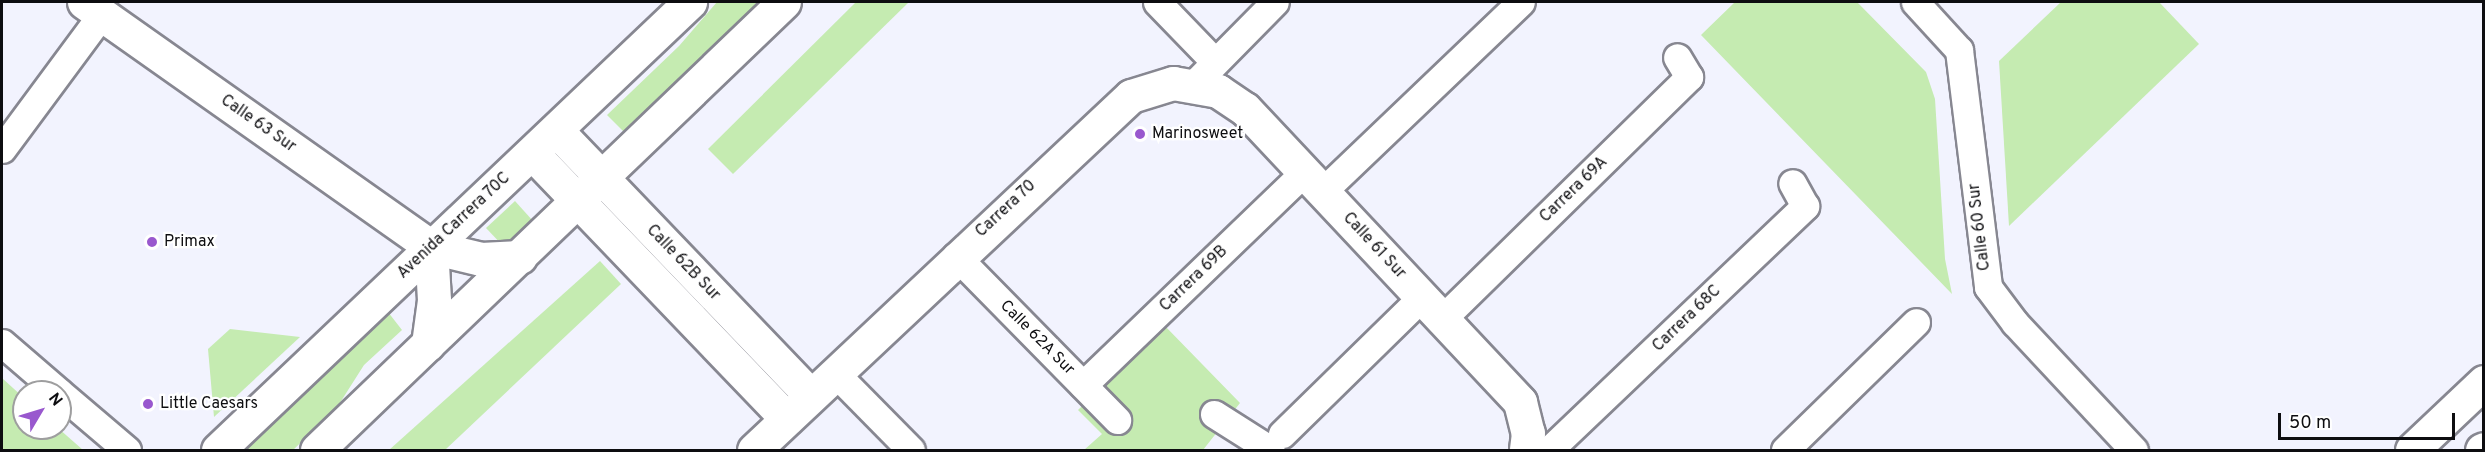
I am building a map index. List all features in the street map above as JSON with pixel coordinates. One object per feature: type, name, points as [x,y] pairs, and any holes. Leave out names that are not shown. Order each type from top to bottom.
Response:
[{"type":"street","name":"Avenida Carrera 70C","points":[[218,450],[690,2]]},
{"type":"street","points":[[317,450],[784,2]]},
{"type":"street","name":"Calle 61 Sur","points":[[1157,2],[1218,91],[1245,110],[1520,402],[1528,446]]},
{"type":"street","points":[[1204,73],[1275,2]]},
{"type":"street","name":"Carrera 69B","points":[[1083,386],[1521,2]]},
{"type":"street","name":"Calle 60 Sur","points":[[1915,2],[1959,50],[1988,287],[2014,324],[2133,450]]},
{"type":"street","points":[[2,149],[93,8]]},
{"type":"street","name":"Calle 63 Sur","points":[[93,8],[431,247],[480,259],[520,257]]},
{"type":"street","name":"Carrera 69A","points":[[1276,442],[1432,308],[1689,77],[1677,57]]},
{"type":"street","name":"Carrera 70","points":[[754,450],[956,256],[1131,96],[1204,73]]},
{"type":"street","name":"Calle 62B Sur","points":[[556,130],[811,396]]},
{"type":"street","name":"Calle 62B Sur","points":[[532,153],[787,419]]},
{"type":"street","name":"Carrera 68C","points":[[1528,446],[1806,206],[1792,183]]},
{"type":"street","points":[[428,344],[434,300],[431,247]]},
{"type":"street","name":"Calle 62A Sur","points":[[956,256],[1117,420]]},
{"type":"street","points":[[1785,450],[1916,322]]},
{"type":"street","points":[[2,343],[46,380]]},
{"type":"street","points":[[835,373],[911,450]]},
{"type":"street","points":[[2412,450],[2484,382]]},
{"type":"street","points":[[72,402],[127,450]]},
{"type":"street","points":[[1214,414],[1276,442]]},
{"type":"green space","points":[[717,2],[764,2],[625,133],[607,115],[679,46]]},
{"type":"green space","points":[[856,2],[909,2],[733,174],[708,149]]},
{"type":"green space","points":[[1735,2],[1857,2],[1926,72],[1935,99],[1945,259],[1952,294],[1701,35]]},
{"type":"green space","points":[[2061,2],[2159,2],[2199,44],[2009,226],[1999,61]]},
{"type":"green space","points":[[515,201],[533,221],[505,248],[486,228]]},
{"type":"green space","points":[[600,261],[621,284],[445,450],[389,450]]},
{"type":"green space","points":[[388,312],[402,330],[364,365],[336,409],[293,450],[239,450]]},
{"type":"green space","points":[[1164,325],[1240,403],[1203,450],[1084,450],[1102,434],[1078,410]]},
{"type":"green space","points":[[230,329],[300,337],[214,417],[208,349]]},
{"type":"green space","points":[[2,378],[12,387],[12,440],[72,440],[83,450],[2,450]]},
{"type":"place","name":"Marinosweet","points":[[1140,134]]},
{"type":"place","name":"Primax","points":[[152,242]]},
{"type":"place","name":"Little Caesars","points":[[148,404]]}]
